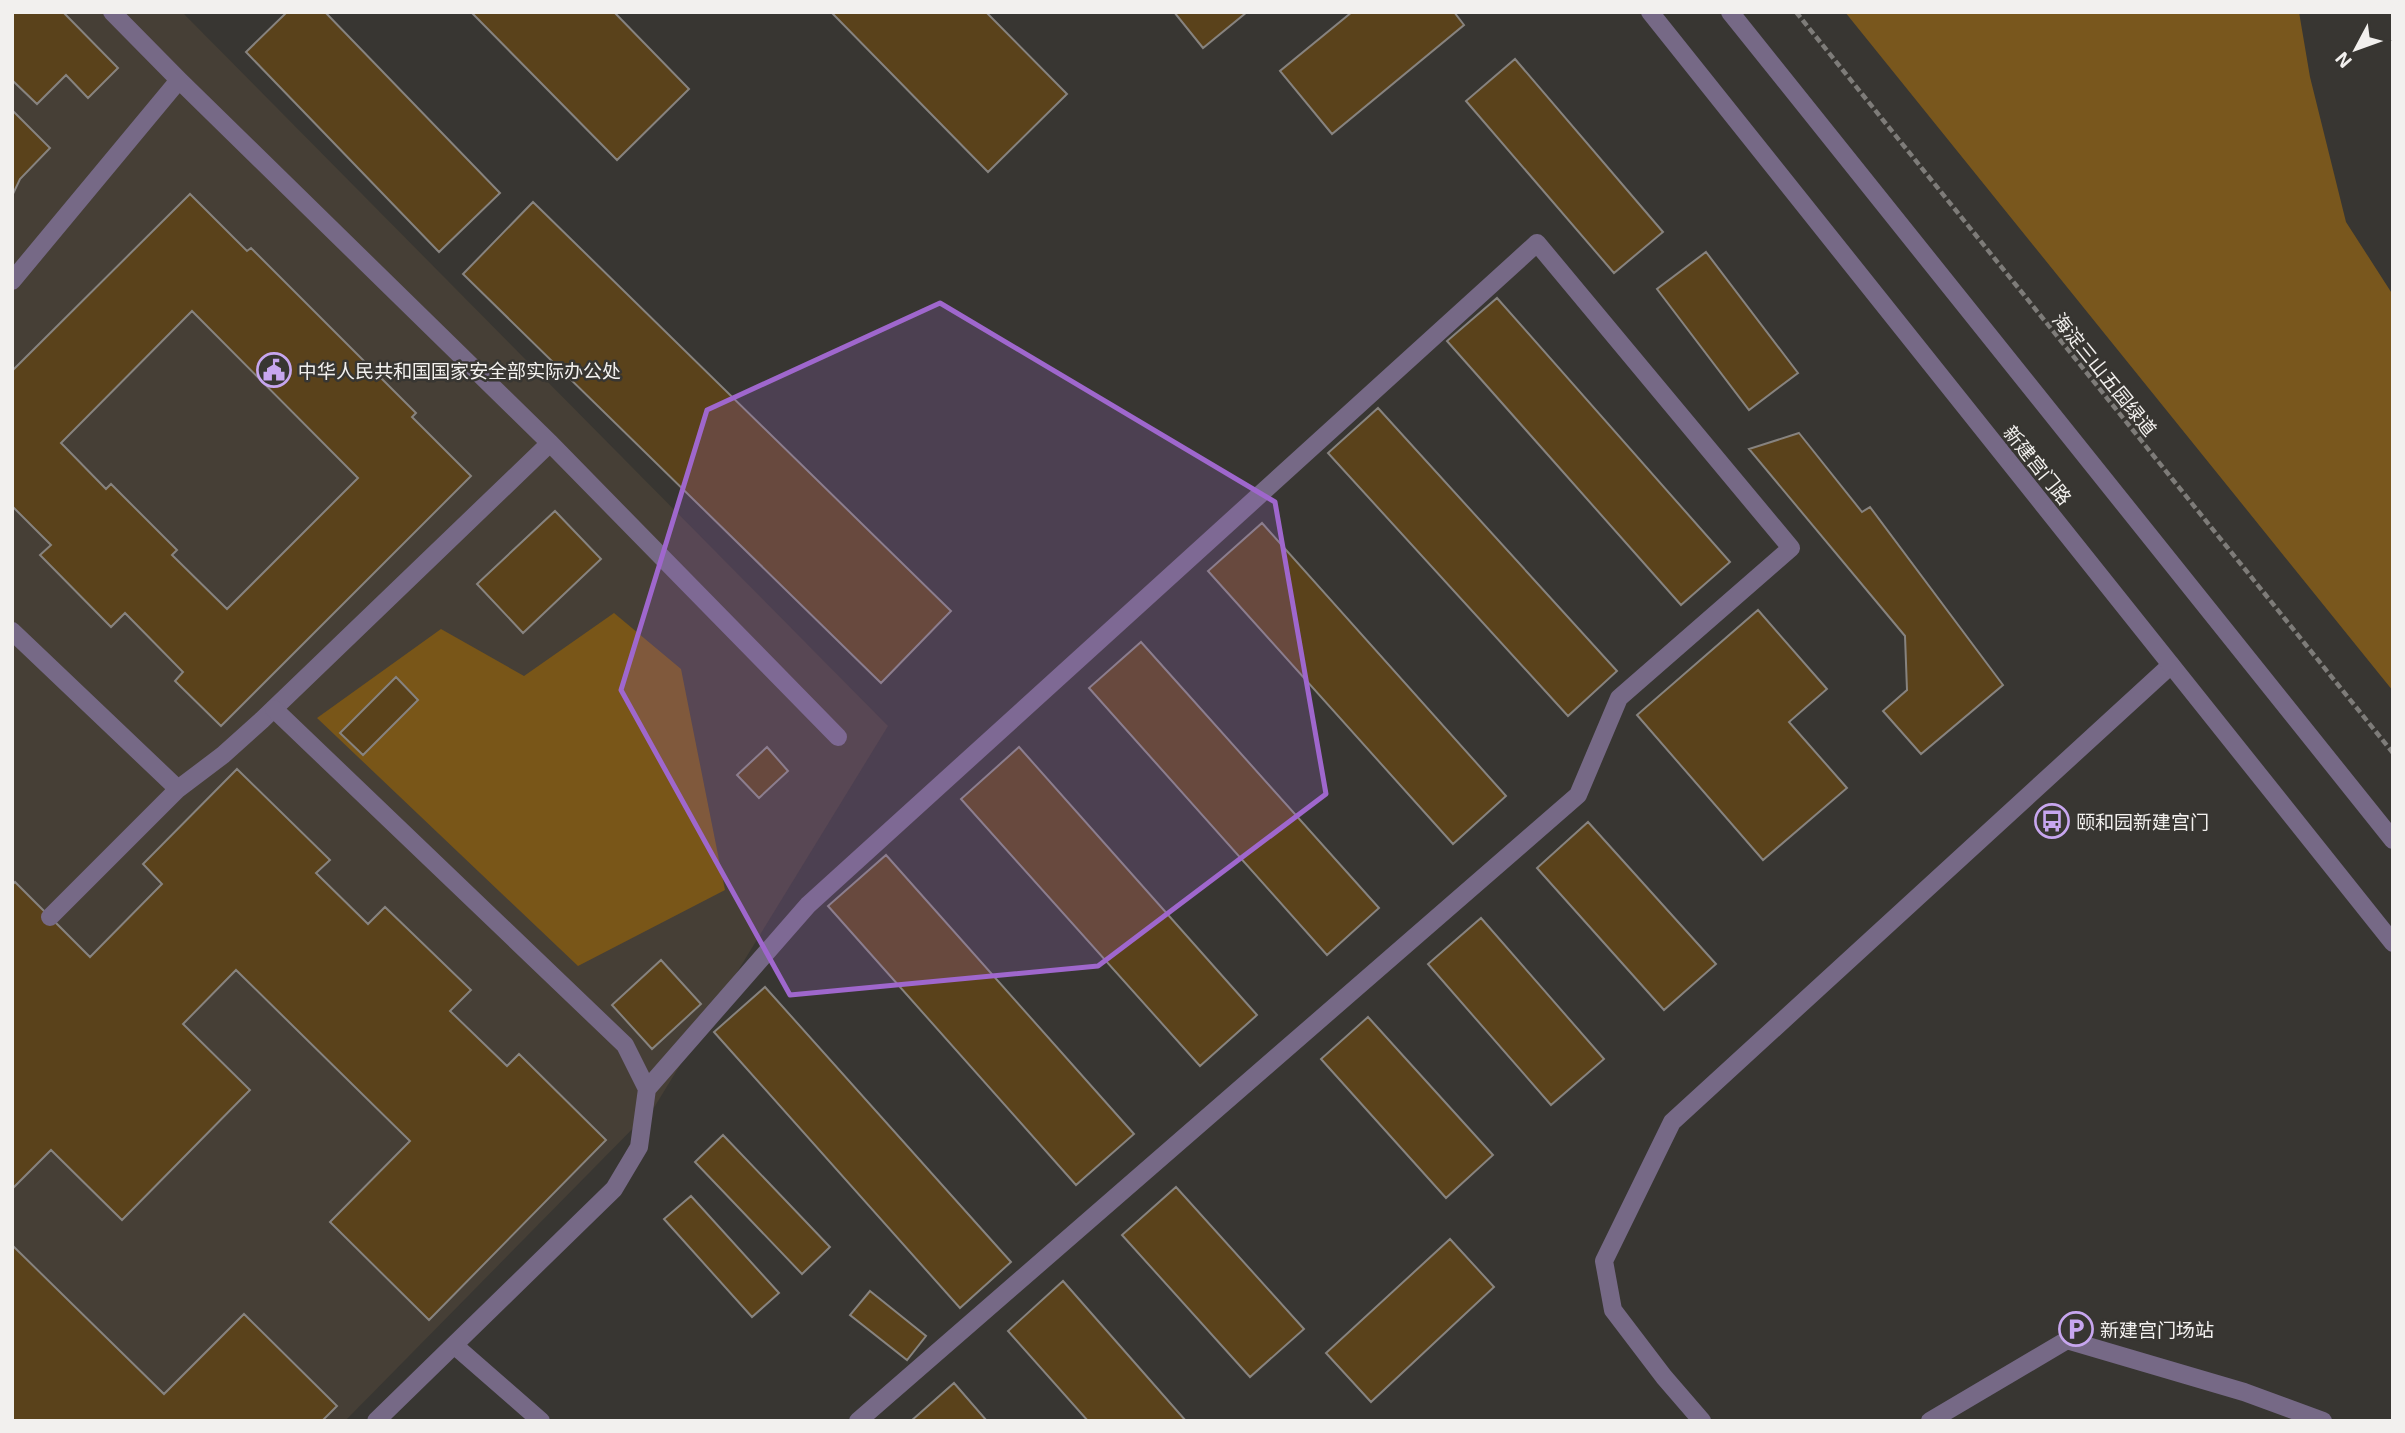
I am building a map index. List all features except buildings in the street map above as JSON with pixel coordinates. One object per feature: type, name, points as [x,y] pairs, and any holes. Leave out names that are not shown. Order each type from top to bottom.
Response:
[{"type":"street","points":[[112,12],[178,80],[550,443],[838,737]]},
{"type":"street","name":"新建宫门路","points":[[1650,12],[2393,943]]},
{"type":"street","points":[[1730,12],[2393,840]]},
{"type":"street","points":[[12,281],[178,80]]},
{"type":"street","points":[[376,1421],[614,1189],[639,1147],[647,1090],[808,905],[1537,243],[1791,548],[1619,698],[1578,795],[858,1421]]},
{"type":"street","points":[[50,917],[178,789],[223,755],[274,709],[550,443]]},
{"type":"street","points":[[12,631],[178,789]]},
{"type":"street","points":[[1702,1421],[1612,1310],[1604,1261],[1672,1122],[2171,665]]},
{"type":"street","points":[[274,709],[625,1045],[647,1090]]},
{"type":"street","points":[[1930,1421],[2067,1340],[2244,1392],[2323,1421]]},
{"type":"street","points":[[454,1345],[541,1421]]},
{"type":"path","name":"海淀三山五园绿道","points":[[1796,12],[2393,753]]},
{"type":"highlighted area","points":[[940,303],[1275,502],[1326,794],[1098,966],[790,995],[621,690],[707,410]]},
{"type":"shaded area","name":"中华人民共和国国家安全部实际办公处","points":[[12,12],[182,12],[888,726],[655,1106],[345,1421],[12,1421]]},
{"type":"shaded area","points":[[1845,12],[2299,12],[2310,77],[2346,222],[2393,295],[2393,691]]},
{"type":"shaded area","points":[[614,613],[681,669],[725,890],[578,966],[317,718],[441,629],[524,676]]},
{"type":"place","name":"中华人民共和国国家安全部实际办公处","points":[[274,370]]},
{"type":"place","name":"颐和园新建宫门","points":[[2052,821]]},
{"type":"place","name":"新建宫门场站","points":[[2076,1329]]}]
